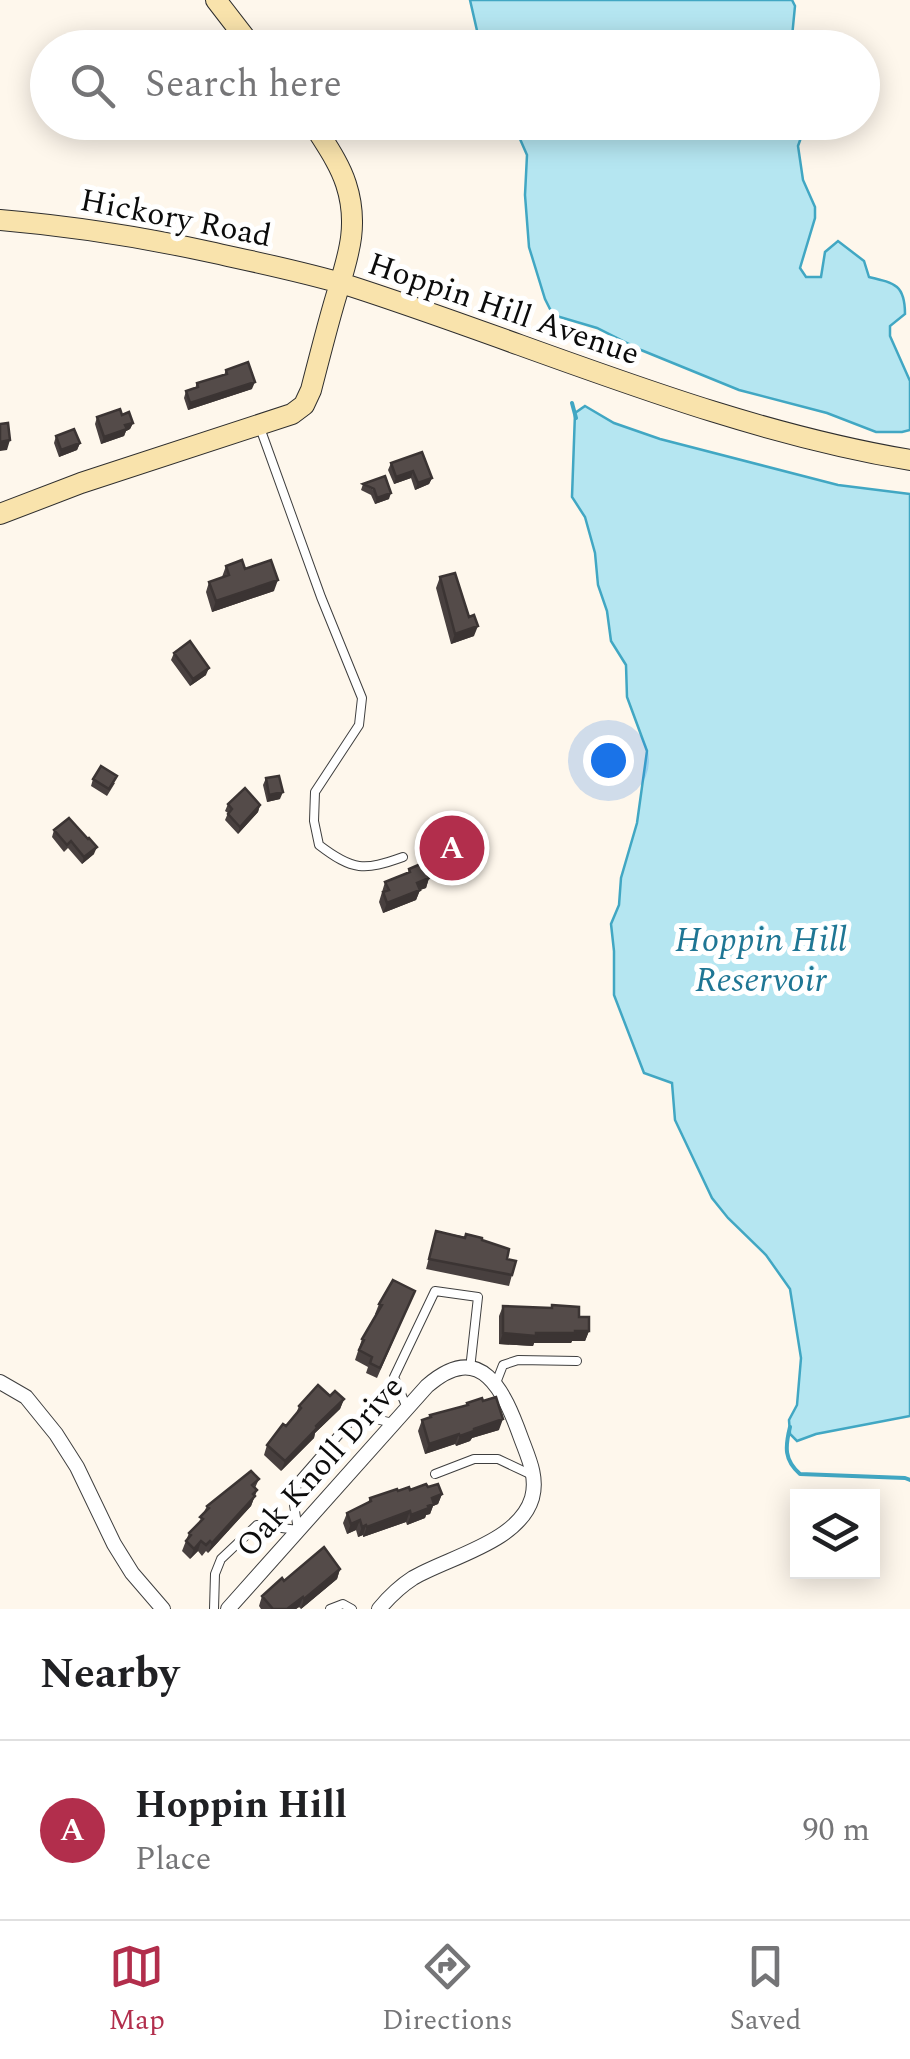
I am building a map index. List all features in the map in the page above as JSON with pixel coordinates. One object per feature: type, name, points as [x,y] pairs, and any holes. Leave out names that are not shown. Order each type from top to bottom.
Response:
[{"type":"main road","points":[[216,0],[239,30]]},
{"type":"main road","points":[[323,140],[335,159],[352,213],[348,260],[340,283]]},
{"type":"main road","name":"Hickory Road","points":[[0,220],[164,242],[340,283]]},
{"type":"main road","name":"Hoppin Hill Avenue","points":[[0,514],[81,483],[292,414],[308,399],[340,283],[706,410],[850,449],[910,460]]},
{"type":"street","name":"Oak Knoll Drive","points":[[228,1609],[393,1422],[439,1376],[455,1369],[470,1369]]},
{"type":"street","points":[[379,1609],[390,1595],[415,1577],[489,1542],[516,1524],[532,1497],[534,1476],[510,1407],[496,1382],[483,1372],[470,1369]]},
{"type":"street","points":[[0,1382],[26,1397],[56,1434],[77,1467],[114,1544],[162,1609]]},
{"type":"lane","points":[[259,425],[362,698],[360,724],[316,792],[314,820],[320,845],[350,866],[376,867],[403,856]]},
{"type":"lane","points":[[407,1408],[394,1377],[435,1291],[478,1297],[470,1369]]},
{"type":"lane","points":[[496,1382],[503,1365],[518,1360],[578,1361]]},
{"type":"lane","points":[[214,1609],[215,1574],[221,1560],[257,1524],[298,1530],[296,1482],[350,1422],[366,1417],[393,1422]]},
{"type":"lane","points":[[435,1474],[474,1458],[498,1459],[534,1476]]},
{"type":"lane","points":[[330,1609],[343,1604],[352,1609]]},
{"type":"water","points":[[470,0],[792,0],[795,6],[793,30],[477,30]]},
{"type":"water","points":[[520,140],[800,140],[803,180],[815,207],[815,218],[800,268],[806,277],[821,277],[825,252],[838,241],[864,261],[869,277],[892,284],[900,291],[905,314],[890,326],[890,336],[910,381],[910,430],[876,432],[827,413],[739,390],[597,328],[553,315],[529,247],[527,155]]},
{"type":"water","name":"Hoppin Hill Reservoir","points":[[585,406],[614,423],[660,439],[838,485],[910,494],[910,1416],[797,1441],[790,1434],[801,1358],[790,1289],[766,1255],[712,1198],[675,1120],[672,1083],[644,1073],[614,995],[611,924],[619,905],[621,878],[637,823],[647,751],[627,697],[626,665],[611,641],[585,517],[572,497],[575,413]]},
{"type":"building","points":[[248,362],[255,382],[190,403],[186,391],[198,387],[197,383],[227,374],[226,370]]},
{"type":"building","points":[[120,409],[122,415],[129,412],[133,423],[104,437],[97,417]]},
{"type":"building","points":[[8,423],[10,440],[0,442],[0,424]]},
{"type":"building","points":[[74,429],[80,443],[61,450],[56,436]]},
{"type":"building","points":[[422,452],[432,478],[418,483],[413,471],[396,477],[391,463]]},
{"type":"building","points":[[385,476],[391,493],[377,498],[374,489],[363,484]]},
{"type":"building","points":[[242,560],[245,569],[271,560],[278,580],[216,601],[209,582],[229,575],[226,566]]},
{"type":"building","points":[[455,573],[469,617],[474,615],[478,626],[455,634],[440,577]]},
{"type":"building","points":[[190,641],[209,668],[193,679],[174,653]]},
{"type":"building","points":[[101,766],[117,776],[109,789],[93,779]]},
{"type":"building","points":[[279,776],[283,792],[269,795],[266,778]]},
{"type":"building","points":[[245,788],[260,805],[240,827],[228,814],[232,809],[228,804]]},
{"type":"building","points":[[69,818],[97,847],[84,857],[71,841],[67,845],[54,830]]},
{"type":"building","points":[[423,863],[429,878],[417,883],[420,890],[387,903],[383,892],[389,890],[385,882]]},
{"type":"building","points":[[436,1231],[465,1238],[466,1234],[509,1249],[507,1259],[516,1261],[512,1275],[429,1259]]},
{"type":"building","points":[[393,1280],[415,1291],[380,1368],[370,1363],[372,1357],[359,1350]]},
{"type":"building","points":[[503,1306],[579,1307],[579,1317],[589,1317],[589,1331],[536,1336],[503,1333]]},
{"type":"building","points":[[318,1385],[330,1396],[335,1391],[344,1399],[285,1461],[267,1445]]},
{"type":"building","points":[[496,1397],[503,1419],[429,1444],[422,1420],[482,1398],[483,1401]]},
{"type":"building","points":[[251,1471],[259,1479],[252,1485],[257,1490],[255,1496],[212,1543],[206,1545],[201,1541],[194,1549],[186,1541],[203,1519],[200,1517],[207,1506]]},
{"type":"building","points":[[438,1484],[442,1494],[432,1498],[434,1504],[429,1508],[367,1527],[362,1527],[360,1520],[351,1524],[347,1513],[371,1501],[370,1498]]},
{"type":"building","points":[[324,1547],[340,1569],[304,1599],[287,1609],[273,1609],[262,1596]]},
{"type":"waterway","points":[[572,403],[576,418]]},
{"type":"waterway","points":[[790,1427],[787,1453],[800,1474],[910,1480]]},
{"type":"place","name":"Hoppin Hill","points":[[452,848]]}]
